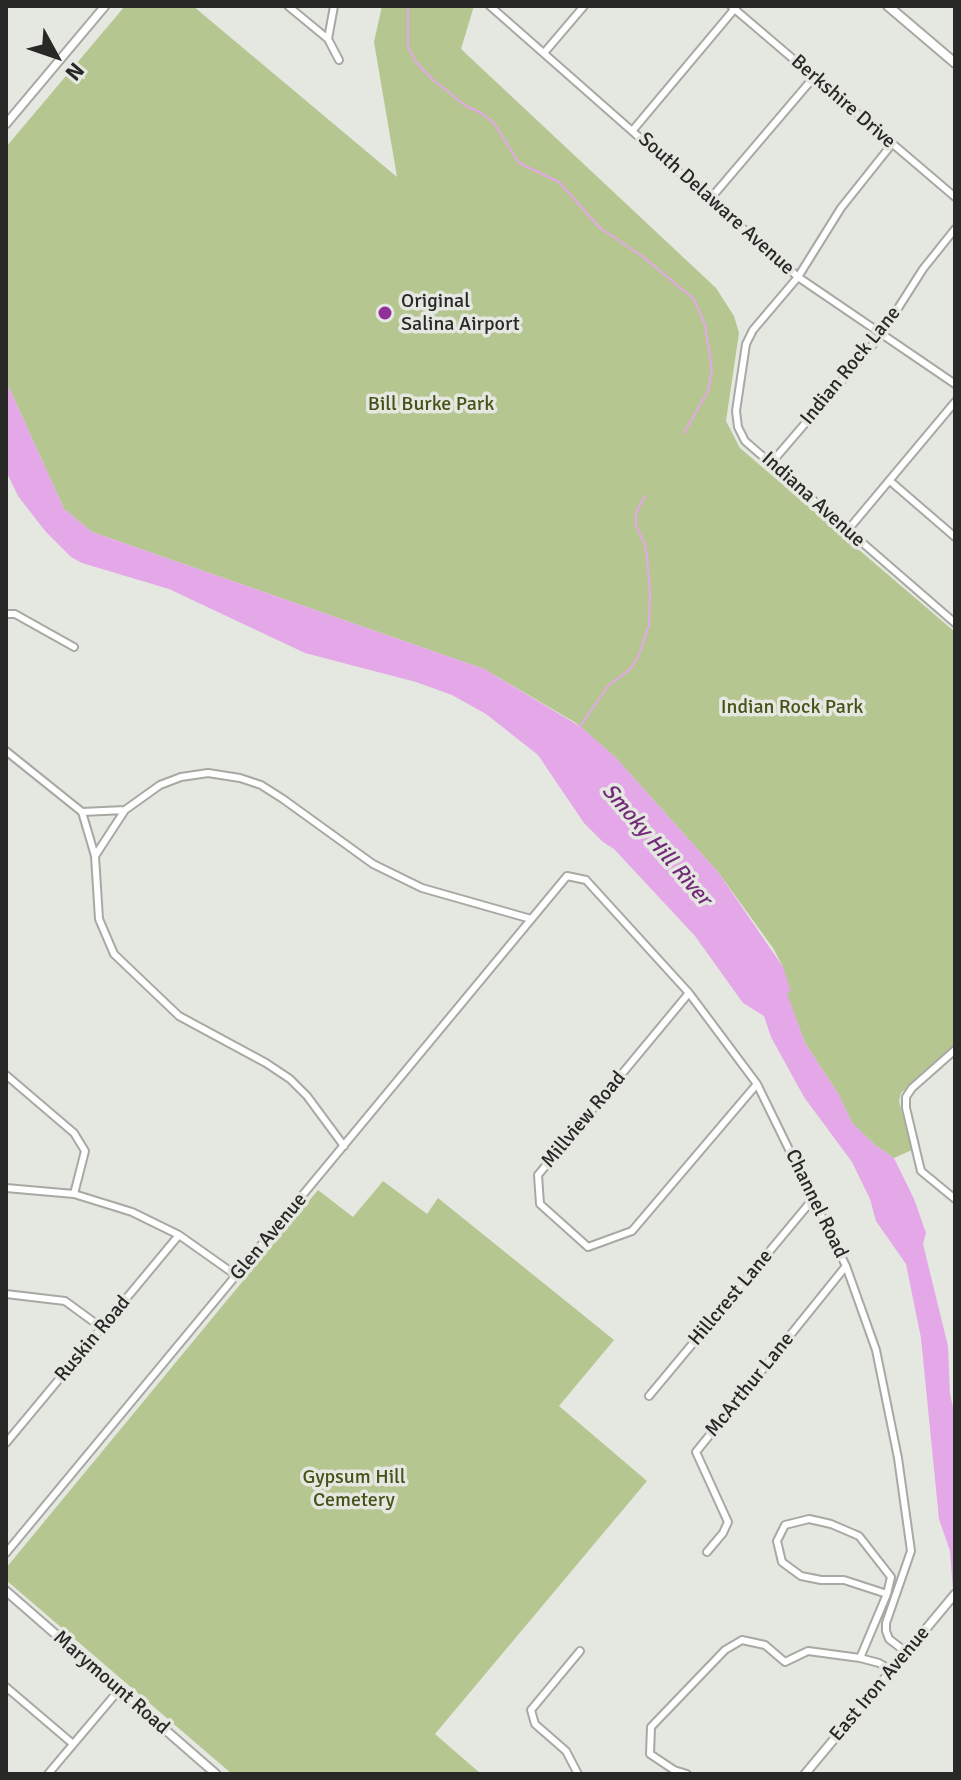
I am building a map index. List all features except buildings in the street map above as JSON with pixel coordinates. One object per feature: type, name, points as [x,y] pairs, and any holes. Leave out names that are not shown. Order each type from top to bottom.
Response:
[{"type":"main road","points":[[888,6],[955,63]]},
{"type":"street","points":[[6,124],[105,6]]},
{"type":"street","points":[[288,6],[328,39],[339,60]]},
{"type":"street","points":[[328,39],[334,6]]},
{"type":"street","name":"South Delaware Avenue","points":[[490,6],[798,277],[955,384]]},
{"type":"street","points":[[544,53],[584,6]]},
{"type":"street","points":[[633,130],[734,7]]},
{"type":"street","name":"Berkshire Drive","points":[[734,7],[955,197]]},
{"type":"street","points":[[711,198],[814,77]]},
{"type":"street","points":[[798,277],[841,208],[892,144]]},
{"type":"street","name":"Indian Rock Lane","points":[[772,462],[881,335],[923,269],[955,229]]},
{"type":"street","name":"Indiana Avenue","points":[[798,277],[753,330],[746,344],[736,411],[738,427],[745,441],[955,623]]},
{"type":"street","points":[[847,531],[955,402]]},
{"type":"street","points":[[890,481],[955,537]]},
{"type":"street","points":[[6,614],[15,614],[74,647]]},
{"type":"street","points":[[6,751],[82,812],[95,856],[99,919],[114,954],[179,1016],[290,1079],[307,1096],[344,1146]]},
{"type":"street","points":[[95,856],[125,810],[160,785],[181,777],[208,773],[261,785],[373,864],[422,888],[531,919]]},
{"type":"street","points":[[82,812],[125,810]]},
{"type":"street","name":"Channel Road","points":[[531,919],[567,876],[586,880],[689,993],[757,1084],[846,1266],[876,1350],[898,1458],[911,1551],[886,1631],[889,1639],[906,1652]]},
{"type":"street","name":"Glen Avenue","points":[[6,1553],[531,919]]},
{"type":"street","name":"Millview Road","points":[[689,993],[538,1175],[540,1204],[588,1247],[632,1231],[757,1084]]},
{"type":"street","points":[[955,1050],[906,1097],[921,1171],[955,1199]]},
{"type":"street","points":[[6,1075],[74,1133],[80,1142],[85,1151],[74,1194]]},
{"type":"street","points":[[6,1188],[74,1194],[132,1212],[179,1235],[237,1276]]},
{"type":"street","name":"Hillcrest Lane","points":[[649,1396],[813,1199]]},
{"type":"street","name":"Ruskin Road","points":[[6,1443],[179,1235]]},
{"type":"street","name":"McArthur Lane","points":[[707,1552],[728,1522],[696,1452],[846,1266]]},
{"type":"street","points":[[6,1294],[65,1301],[102,1328]]},
{"type":"street","points":[[860,1658],[887,1594],[891,1577],[859,1536],[809,1519],[785,1525],[777,1541],[782,1562],[801,1576],[844,1580],[887,1594]]},
{"type":"street","name":"Marymount Road","points":[[6,1591],[216,1774]]},
{"type":"street","name":"East Iron Avenue","points":[[805,1774],[955,1594]]},
{"type":"street","points":[[687,1774],[674,1770],[650,1754],[651,1727],[725,1650],[742,1640],[765,1645],[785,1662],[808,1651],[860,1658],[891,1670]]},
{"type":"street","points":[[578,1774],[566,1751],[535,1724],[531,1710],[580,1651]]},
{"type":"street","points":[[6,1687],[73,1744]]},
{"type":"street","points":[[48,1774],[119,1690]]},
{"type":"green space","name":"Bill Burke Park","points":[[125,6],[193,6],[397,177],[374,42],[382,6],[474,6],[461,49],[716,288],[734,316],[739,333],[726,421],[740,448],[955,632],[955,1045],[901,1093],[899,1101],[912,1150],[894,1158],[852,1123],[839,1095],[805,1043],[786,993],[783,967],[773,948],[718,872],[615,757],[576,723],[484,669],[92,532],[64,509],[6,381],[6,147]]},
{"type":"green space","name":"Gypsum Hill Cemetery","points":[[383,1181],[427,1214],[438,1198],[614,1340],[559,1406],[647,1481],[435,1734],[481,1774],[232,1774],[6,1580],[6,1568],[318,1190],[353,1217]]},
{"type":"water","name":"Smoky Hill River","points":[[6,381],[64,509],[92,532],[484,669],[581,727],[615,757],[718,872],[783,967],[791,991],[787,993],[805,1043],[839,1095],[852,1123],[894,1158],[926,1233],[923,1244],[948,1346],[950,1394],[955,1416],[955,1617],[950,1551],[939,1519],[921,1338],[906,1264],[876,1221],[870,1199],[852,1162],[804,1097],[771,1037],[764,1016],[743,1003],[695,936],[614,849],[584,823],[538,755],[486,714],[452,695],[416,682],[305,653],[169,589],[71,557],[46,532],[18,496],[6,471]]},
{"type":"waterway","points":[[408,6],[408,47],[416,62],[432,79],[494,123],[519,163],[559,182],[600,228],[642,256],[694,299],[705,325],[712,370],[708,391],[684,433]]},
{"type":"waterway","points":[[579,728],[608,686],[630,669],[638,657],[649,625],[647,557],[645,544],[636,526],[636,513],[645,496]]},
{"type":"place","name":"Original Salina Airport","points":[[385,313]]},
{"type":"park label","name":"Indian Rock Park","points":[[792,708]]}]
